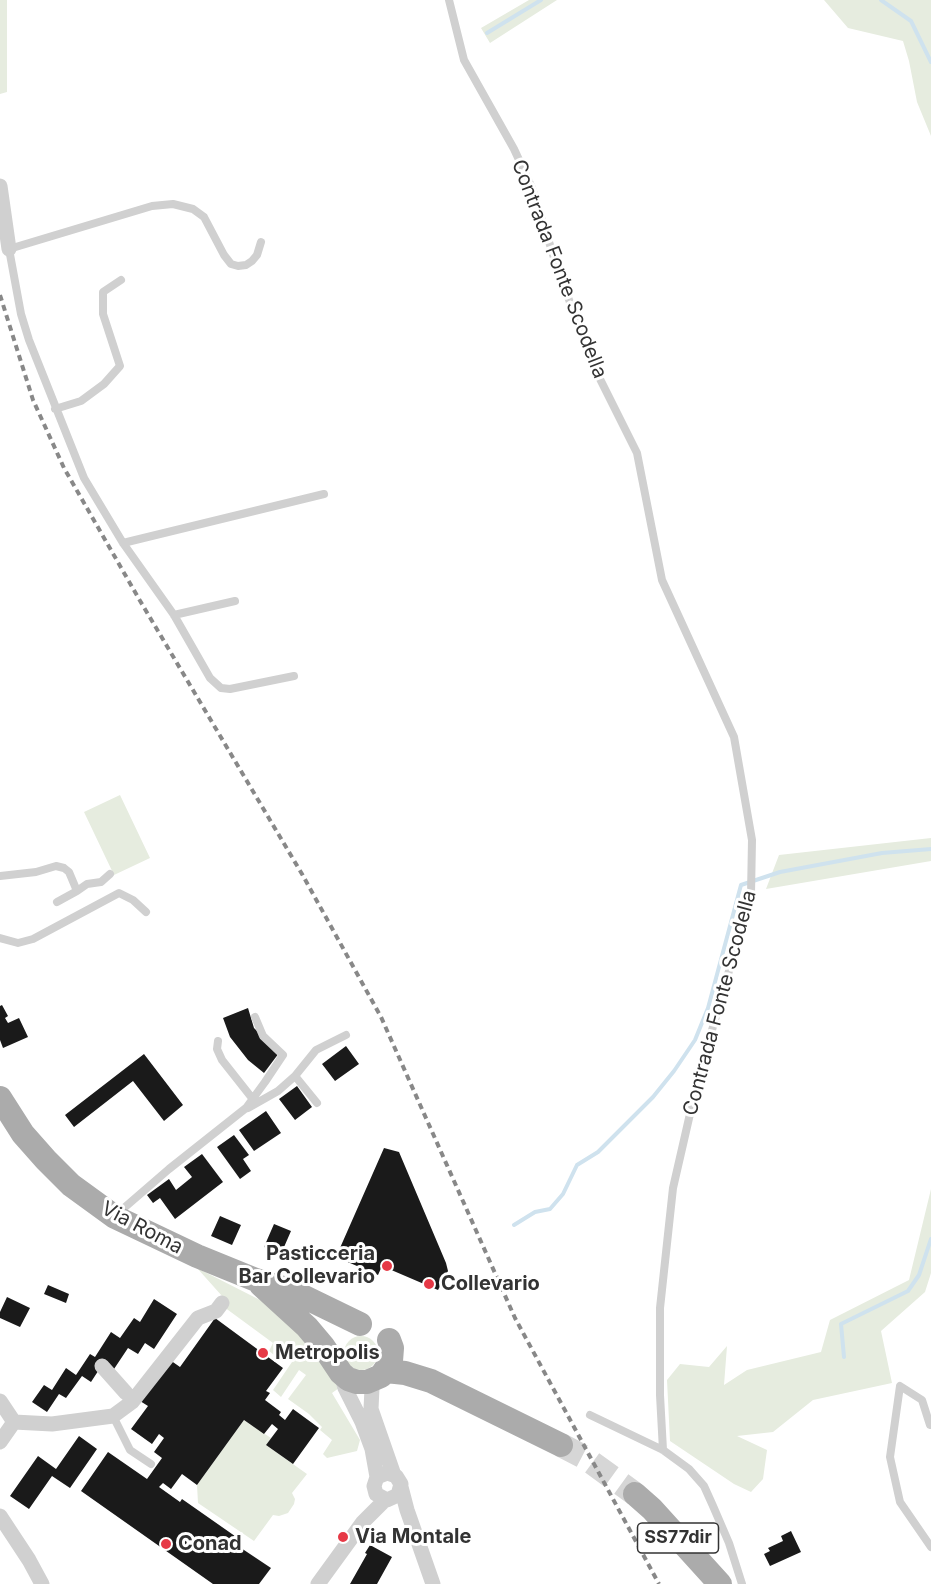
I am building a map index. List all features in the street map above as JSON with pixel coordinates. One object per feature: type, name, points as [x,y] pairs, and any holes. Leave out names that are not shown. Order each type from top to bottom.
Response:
[{"type":"main road","name":"Via Roma","points":[[0,1098],[22,1134],[46,1160],[71,1185],[115,1217],[197,1256],[256,1280],[290,1290],[360,1324],[379,1328],[399,1355],[431,1381]]},
{"type":"main road","name":"Via Roma","points":[[256,1280],[307,1327],[348,1379],[367,1383],[381,1376],[405,1373],[431,1381],[561,1444]]},
{"type":"main road","points":[[338,1369],[333,1353],[336,1342],[345,1330],[360,1324]]},
{"type":"main road","points":[[381,1376],[392,1361],[392,1348],[389,1340]]},
{"type":"main road","name":"SS77dir","points":[[635,1494],[652,1509],[720,1584]]},
{"type":"street","points":[[0,186],[9,249]]},
{"type":"street","points":[[14,1422],[52,1424],[113,1416],[132,1402],[198,1318],[216,1311],[222,1303]]},
{"type":"street","points":[[102,1366],[126,1393]]},
{"type":"street","points":[[338,1369],[372,1449],[382,1492],[406,1510]]},
{"type":"street","points":[[381,1376],[372,1388],[370,1409],[398,1481],[433,1584]]},
{"type":"street","points":[[0,1401],[14,1422]]},
{"type":"street","points":[[0,1442],[14,1422]]},
{"type":"street","points":[[318,1584],[382,1492],[387,1473],[398,1481]]},
{"type":"street","points":[[382,1492],[398,1495],[398,1481]]},
{"type":"street","points":[[0,1516],[24,1551],[42,1584]]},
{"type":"lane","name":"Contrada Fonte Scodella","points":[[449,0],[464,60],[514,149],[532,188],[556,264],[592,363],[637,453],[662,580],[734,737],[752,840],[751,894],[698,1079],[673,1188],[660,1308],[660,1395],[663,1450]]},
{"type":"lane","points":[[261,242],[257,255],[252,261],[246,265],[231,264],[204,216],[193,209],[173,204],[152,206],[9,249],[21,314],[55,409],[84,478],[123,543],[174,615],[210,678],[221,688],[230,689],[294,676]]},
{"type":"lane","points":[[55,409],[81,401],[104,384],[120,366],[103,314],[103,292],[121,280]]},
{"type":"lane","points":[[123,543],[324,494]]},
{"type":"lane","points":[[174,615],[235,601]]},
{"type":"lane","points":[[0,876],[36,872],[56,866],[69,872],[77,891]]},
{"type":"lane","points":[[57,902],[87,884],[95,884],[106,879],[110,874]]},
{"type":"lane","points":[[0,938],[18,943],[33,939],[119,893],[133,900],[146,912]]},
{"type":"lane","points":[[246,1108],[283,1055],[263,1036],[255,1017]]},
{"type":"lane","points":[[115,1217],[128,1203],[246,1108],[278,1091],[295,1076],[316,1050],[346,1035]]},
{"type":"lane","points":[[218,1041],[217,1049],[222,1060],[252,1098]]},
{"type":"lane","points":[[295,1076],[316,1103]]},
{"type":"lane","points":[[930,1425],[922,1400],[900,1386],[890,1457],[900,1502],[931,1547]]},
{"type":"lane","name":"SS77dir","points":[[590,1415],[663,1450],[689,1469],[704,1486],[729,1543],[742,1584]]},
{"type":"lane","points":[[113,1416],[130,1449],[151,1464]]},
{"type":"shaded area","points":[[0,0],[7,0],[7,92],[0,94]]},
{"type":"shaded area","points":[[529,0],[557,0],[490,43],[481,28]]},
{"type":"shaded area","points":[[824,0],[931,0],[931,136],[917,102],[903,41],[848,28]]},
{"type":"shaded area","points":[[120,795],[150,858],[114,875],[84,812]]},
{"type":"shaded area","points":[[931,838],[931,861],[766,889],[779,855]]},
{"type":"shaded area","points":[[931,1189],[931,1273],[925,1292],[881,1331],[892,1383],[813,1400],[773,1432],[737,1436],[767,1450],[763,1479],[751,1492],[734,1484],[670,1441],[667,1380],[680,1364],[709,1367],[727,1346],[724,1385],[747,1370],[821,1352],[830,1320],[909,1280]]},
{"type":"shaded area","points":[[197,1268],[262,1301],[308,1338],[339,1388],[332,1393],[360,1440],[357,1451],[327,1458],[323,1454],[332,1440],[320,1430],[322,1427],[309,1414],[288,1399],[306,1375],[299,1370],[281,1397],[273,1390],[294,1359],[287,1354],[283,1362],[269,1351],[273,1343],[224,1307],[222,1296]]},
{"type":"shaded area","points":[[361,1336],[373,1341],[378,1353],[373,1365],[361,1370],[349,1365],[344,1353],[349,1341]]},
{"type":"shaded area","points":[[244,1420],[271,1438],[266,1445],[307,1474],[292,1493],[295,1499],[294,1504],[288,1513],[273,1515],[254,1541],[198,1503],[197,1485]]},
{"type":"building","points":[[2,1005],[8,1016],[5,1018],[8,1023],[19,1018],[28,1037],[3,1048],[0,1040],[0,1006]]},
{"type":"building","points":[[248,1008],[254,1028],[279,1053],[264,1073],[248,1060],[230,1037],[223,1018]]},
{"type":"building","points":[[346,1046],[359,1064],[335,1081],[322,1064]]},
{"type":"building","points":[[144,1054],[183,1105],[164,1121],[133,1081],[74,1127],[65,1115]]},
{"type":"building","points":[[297,1086],[312,1107],[295,1120],[279,1099]]},
{"type":"building","points":[[266,1111],[281,1133],[254,1151],[239,1130]]},
{"type":"building","points":[[234,1135],[249,1155],[243,1159],[251,1171],[240,1179],[217,1147]]},
{"type":"building","points":[[384,1148],[399,1152],[446,1263],[448,1271],[438,1290],[382,1266],[378,1275],[336,1257]]},
{"type":"building","points":[[202,1154],[223,1182],[175,1219],[160,1198],[153,1203],[147,1195],[169,1179],[176,1190],[192,1177],[184,1167]]},
{"type":"building","points":[[220,1216],[241,1225],[232,1245],[211,1236]]},
{"type":"building","points":[[274,1224],[291,1231],[281,1254],[264,1247]]},
{"type":"building","points":[[48,1285],[69,1294],[66,1303],[44,1294]]},
{"type":"building","points":[[7,1297],[30,1308],[20,1327],[0,1318],[0,1312]]},
{"type":"building","points":[[154,1299],[177,1314],[154,1349],[145,1343],[138,1354],[128,1348],[114,1369],[104,1362],[91,1382],[82,1376],[66,1398],[59,1394],[47,1412],[32,1402],[44,1385],[52,1390],[66,1368],[76,1375],[90,1354],[95,1357],[111,1332],[120,1338],[134,1318],[140,1322]]},
{"type":"building","points":[[215,1318],[283,1368],[266,1391],[270,1393],[265,1400],[281,1412],[279,1415],[285,1420],[293,1409],[319,1428],[293,1464],[266,1445],[278,1429],[272,1424],[264,1434],[244,1420],[197,1485],[182,1474],[171,1489],[163,1483],[159,1487],[180,1502],[182,1499],[242,1541],[238,1546],[271,1568],[259,1584],[213,1584],[81,1491],[108,1452],[147,1479],[162,1458],[154,1452],[164,1438],[159,1434],[152,1444],[131,1429],[148,1406],[140,1401],[170,1360],[180,1367]]},
{"type":"building","points":[[79,1436],[97,1449],[70,1488],[52,1476],[29,1509],[10,1496],[38,1456],[56,1469]]},
{"type":"building","points":[[791,1531],[801,1552],[770,1566],[764,1554],[770,1551],[768,1548],[783,1541],[781,1536]]},
{"type":"building","points":[[370,1545],[392,1557],[377,1584],[350,1584],[367,1554],[365,1553]]},
{"type":"waterway","points":[[487,33],[541,0]]},
{"type":"waterway","points":[[881,0],[911,21],[931,62]]},
{"type":"waterway","points":[[514,1225],[535,1212],[550,1209],[563,1194],[577,1165],[598,1152],[653,1097],[695,1040],[708,1008],[741,885],[780,872],[882,853],[931,849]]},
{"type":"waterway","points":[[844,1357],[841,1324],[908,1291],[919,1275],[931,1239]]},
{"type":"tunnel","points":[[561,1445],[584,1457],[635,1494]]},
{"type":"railway","points":[[0,295],[33,400],[64,468],[302,874],[381,1017],[515,1318],[659,1584]]},
{"type":"place","name":"Pasticceria Bar Collevario","points":[[387,1266]]},
{"type":"place","name":"Collevario","points":[[429,1284]]},
{"type":"place","name":"Metropolis","points":[[263,1353]]},
{"type":"place","name":"Via Montale","points":[[343,1537]]},
{"type":"place","name":"Conad","points":[[166,1544]]}]
